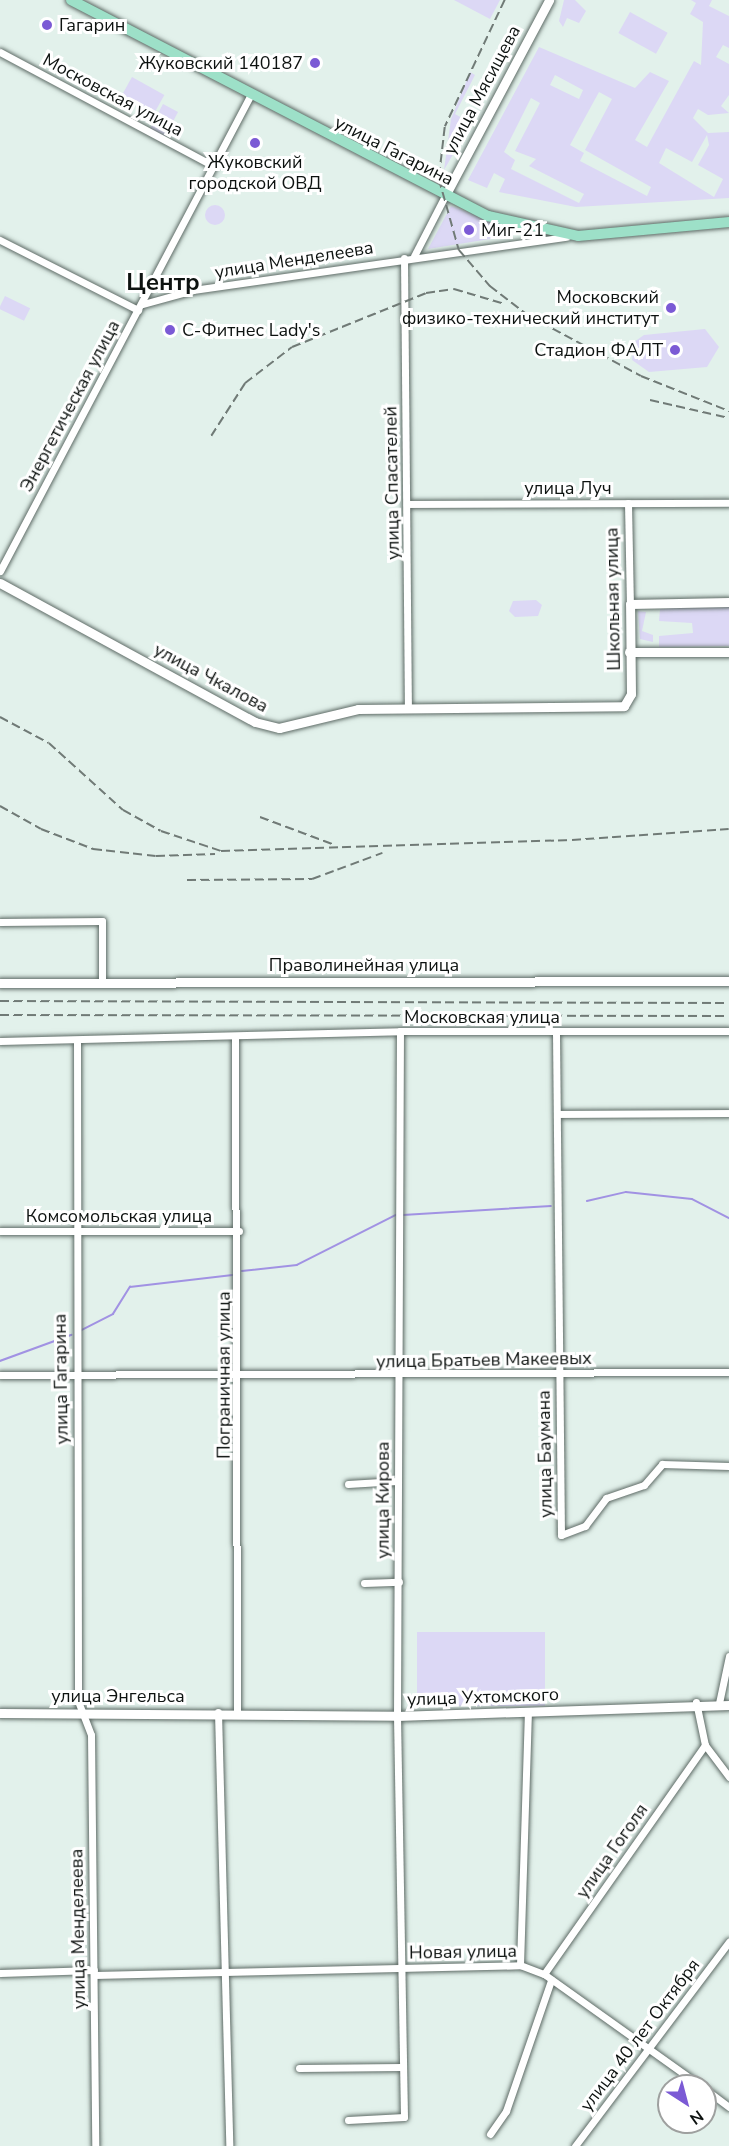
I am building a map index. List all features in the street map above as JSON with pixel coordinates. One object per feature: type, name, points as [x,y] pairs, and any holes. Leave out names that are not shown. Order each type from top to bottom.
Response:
[{"type":"main road","name":"улица Гагарина","points":[[71,0],[250,96],[445,196],[510,223],[578,236],[729,222]]},
{"type":"main road","name":"улица Мясищева","points":[[445,196],[549,0]]},
{"type":"main road","name":"улица Чкалова","points":[[0,583],[266,727],[358,709],[613,709],[624,706],[630,694]]},
{"type":"main road","points":[[630,604],[729,602]]},
{"type":"main road","name":"Школьная улица","points":[[630,604],[630,694]]},
{"type":"main road","points":[[630,652],[729,652]]},
{"type":"main road","name":"Праволинейная улица","points":[[0,983],[729,981]]},
{"type":"main road","name":"улица Ухтомского","points":[[237,1712],[397,1716],[528,1714],[696,1702],[724,1704]]},
{"type":"main road","name":"улица Энгельса","points":[[0,1713],[237,1712]]},
{"type":"street","name":"Московская улица","points":[[0,52],[212,165]]},
{"type":"street","name":"Энергетическая улица","points":[[0,571],[250,96]]},
{"type":"street","points":[[414,256],[445,196]]},
{"type":"street","name":"улица Менделеева","points":[[138,310],[160,296],[414,256],[578,236]]},
{"type":"street","points":[[0,240],[138,310]]},
{"type":"street","name":"улица Спасателей","points":[[404,258],[408,708]]},
{"type":"street","name":"Школьная улица","points":[[628,503],[630,604]]},
{"type":"street","name":"улица Луч","points":[[407,504],[729,503]]},
{"type":"street","points":[[0,922],[102,921],[102,981]]},
{"type":"street","name":"Московская улица","points":[[0,1041],[77,1042],[400,1031],[556,1033],[729,1031]]},
{"type":"street","name":"улица Кирова","points":[[348,2120],[404,2117],[399,1968],[397,1716],[400,1031]]},
{"type":"street","name":"улица Баумана","points":[[556,1033],[555,1173],[561,1535],[585,1526],[606,1498],[644,1485],[662,1464],[729,1466]]},
{"type":"street","name":"Пограничная улица","points":[[235,1038],[240,1375],[237,1712]]},
{"type":"street","name":"улица Гагарина","points":[[77,1042],[75,1230],[78,1375],[78,1705],[84,1713]]},
{"type":"street","points":[[557,1114],[729,1113]]},
{"type":"street","name":"Комсомольская улица","points":[[0,1231],[239,1231]]},
{"type":"street","name":"улица Братьев Макеевых","points":[[0,1374],[399,1376],[560,1372],[729,1372]]},
{"type":"street","points":[[348,1484],[397,1481]]},
{"type":"street","points":[[364,1583],[399,1582]]},
{"type":"street","points":[[724,1704],[729,1656]]},
{"type":"street","points":[[696,1702],[705,1745],[729,1778]]},
{"type":"street","points":[[218,1712],[229,2146]]},
{"type":"street","name":"улица Менделеева","points":[[84,1713],[91,1736],[95,2146]]},
{"type":"street","points":[[520,1965],[528,1714]]},
{"type":"street","name":"улица Гоголя","points":[[544,1974],[705,1745]]},
{"type":"street","name":"улица 40 лет Октября","points":[[575,2146],[729,1942]]},
{"type":"street","name":"Новая улица","points":[[0,1973],[94,1972],[224,1975],[520,1965],[544,1974],[685,2074]]},
{"type":"street","points":[[490,2134],[506,2111],[551,1980]]},
{"type":"street","points":[[298,2068],[402,2067]]},
{"type":"shaded area","points":[[454,0],[500,0],[490,19]]},
{"type":"shaded area","points":[[564,0],[575,0],[586,11],[579,23],[567,18],[563,27],[559,21]]},
{"type":"shaded area","points":[[691,0],[712,0],[709,6],[729,16],[729,48],[723,45],[716,57],[729,64],[729,95],[721,106],[729,113],[708,115],[698,109],[693,118],[708,133],[729,132],[729,198],[576,207],[499,192],[505,179],[494,173],[487,188],[468,180],[539,47],[635,88],[650,72],[669,81],[635,140],[647,147],[694,61],[701,65],[703,22],[690,14],[696,3]],"holes":[[[555,75],[583,90],[579,99],[550,85]],[[599,92],[612,99],[585,150],[651,187],[647,196],[580,161],[584,153],[570,145]],[[531,98],[540,103],[515,151],[536,159],[529,166],[584,194],[579,203],[511,169],[515,160],[504,152]],[[707,135],[709,145],[698,165],[723,179],[714,197],[659,163],[666,148],[692,162]]]},
{"type":"shaded area","points":[[630,12],[668,33],[656,54],[618,33]]},
{"type":"shaded area","points":[[470,72],[475,75],[455,114],[471,123],[444,170],[451,119]]},
{"type":"shaded area","points":[[132,77],[164,95],[154,113],[122,95]]},
{"type":"shaded area","points":[[163,104],[178,112],[165,137],[150,129]]},
{"type":"shaded area","points":[[215,205],[222,208],[225,215],[222,222],[215,225],[208,222],[205,215],[208,208]]},
{"type":"shaded area","points":[[451,206],[517,230],[520,234],[428,249]]},
{"type":"shaded area","points":[[5,296],[30,308],[24,321],[0,309]]},
{"type":"shaded area","name":"Стадион ФАЛТ","points":[[705,329],[719,347],[707,367],[649,372],[632,360],[634,342],[644,335]]},
{"type":"shaded area","points":[[536,600],[542,605],[538,616],[515,617],[509,611],[513,601]]},
{"type":"shaded area","points":[[729,602],[729,646],[659,647],[659,636],[693,633],[692,623],[659,621],[660,609]]},
{"type":"shaded area","points":[[638,611],[646,612],[642,631],[653,635],[653,642],[640,639]]},
{"type":"shaded area","points":[[417,1632],[545,1632],[545,1706],[417,1706]]},
{"type":"waterway","points":[[587,1201],[626,1192],[692,1199],[729,1218]]},
{"type":"waterway","points":[[403,1215],[551,1206]]},
{"type":"waterway","points":[[242,1271],[297,1265],[396,1215]]},
{"type":"waterway","points":[[80,1331],[113,1314],[130,1287],[232,1275]]},
{"type":"waterway","points":[[0,1361],[71,1335]]},
{"type":"railway","points":[[505,0],[445,127],[439,179],[459,250],[490,286],[529,316],[641,376],[729,411]]},
{"type":"railway","points":[[211,436],[245,383],[292,347],[426,293],[454,289],[505,304]]},
{"type":"railway","points":[[650,400],[729,418]]},
{"type":"railway","points":[[0,717],[49,743],[123,810],[161,831],[221,851],[572,840],[729,829]]},
{"type":"railway","points":[[0,806],[41,829],[93,849],[156,856],[215,854]]},
{"type":"railway","points":[[260,817],[335,845]]},
{"type":"railway","points":[[187,880],[312,879],[382,853]]},
{"type":"railway","points":[[0,1001],[729,1003]]},
{"type":"railway","points":[[0,1015],[729,1016]]},
{"type":"place","name":"Гагарин","points":[[47,25]]},
{"type":"place","name":"Жуковский 140187","points":[[315,63]]},
{"type":"place","name":"Жуковский городской ОВД","points":[[255,143]]},
{"type":"place","name":"Миг-21","points":[[469,230]]},
{"type":"place","name":"Московский физико-технический институт","points":[[671,308]]},
{"type":"place","name":"С-Фитнес Lady's","points":[[170,330]]},
{"type":"place","name":"Стадион ФАЛТ","points":[[675,350]]},
{"type":"district","name":"Центр","points":[[163,283]]}]
